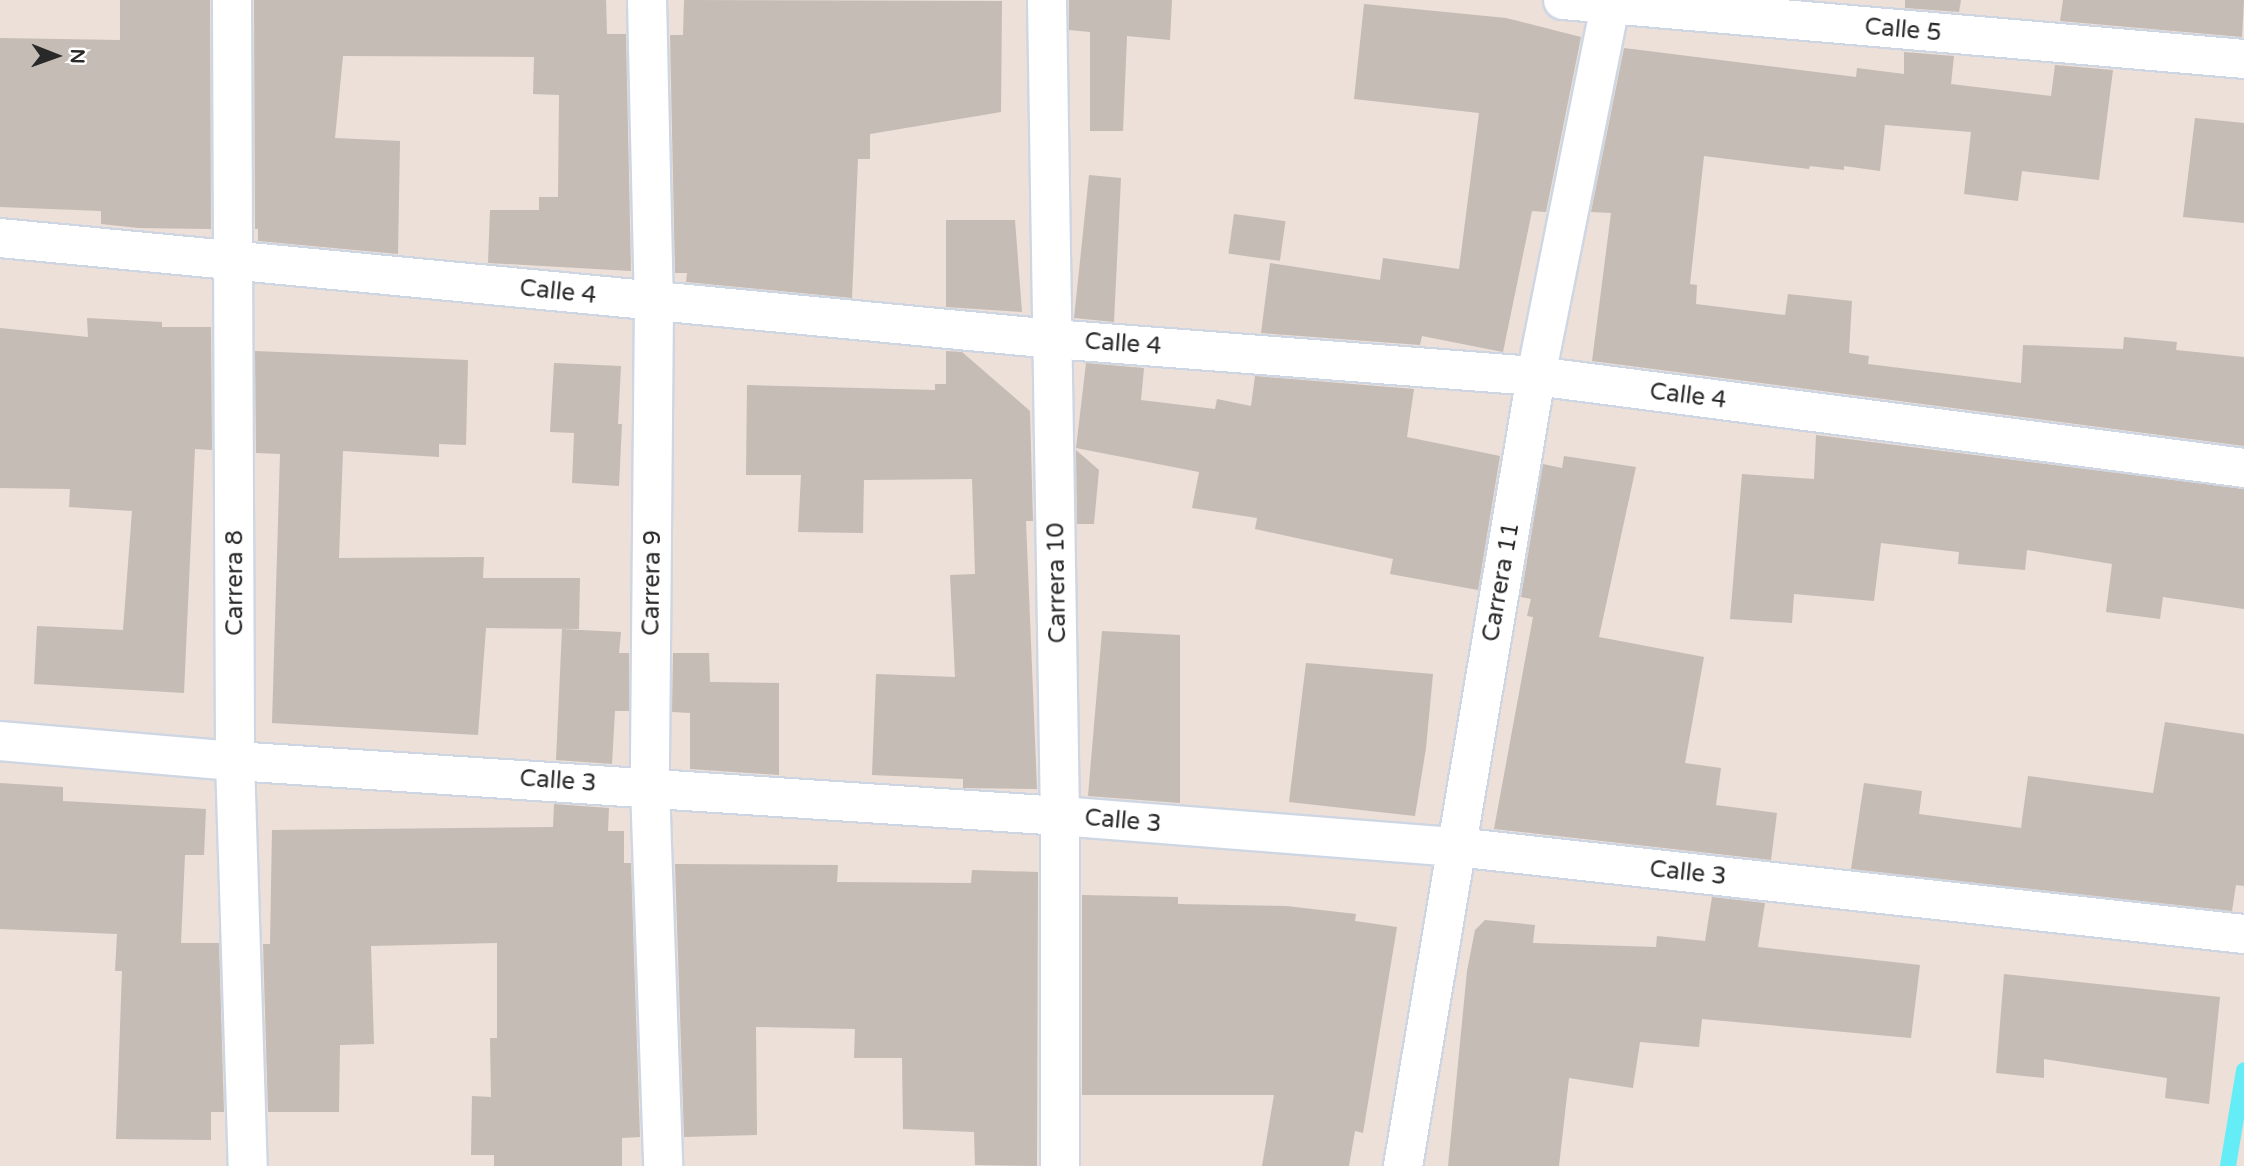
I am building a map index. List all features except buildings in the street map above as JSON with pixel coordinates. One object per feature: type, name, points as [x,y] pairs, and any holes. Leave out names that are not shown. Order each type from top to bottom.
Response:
[{"type":"street","name":"Carrera 8","points":[[232,0],[235,761],[248,1166]]},
{"type":"street","name":"Carrera 9","points":[[647,0],[654,302],[650,787],[663,1166]]},
{"type":"street","name":"Carrera 10","points":[[1047,0],[1060,816],[1059,1166]]},
{"type":"street","name":"Calle 5","points":[[1563,0],[2244,60]]},
{"type":"street","name":"Carrera 11","points":[[1403,1166],[1536,376],[1610,3]]},
{"type":"street","name":"Calle 4","points":[[0,238],[1053,339],[1536,376],[2244,468]]},
{"type":"street","name":"Calle 3","points":[[0,741],[235,761],[650,787],[1456,847],[2244,934]]},
{"type":"waterway","points":[[2228,1166],[2244,1070]]}]
